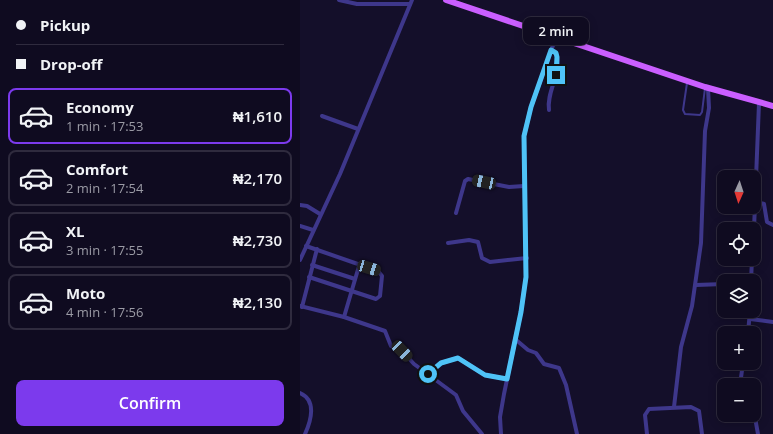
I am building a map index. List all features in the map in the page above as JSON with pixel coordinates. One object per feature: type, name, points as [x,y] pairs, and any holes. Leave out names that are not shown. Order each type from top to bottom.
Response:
[{"type":"main road","points":[[446,0],[456,2],[706,87],[773,106]]},
{"type":"street","points":[[300,260],[320,214],[340,174],[411,2],[357,4],[339,0]]},
{"type":"street","points":[[501,434],[500,417],[521,312],[527,258],[524,186],[524,136],[531,107],[556,37]]},
{"type":"street","points":[[549,110],[548,101],[556,75],[557,57],[556,53],[551,50]]},
{"type":"street","points":[[674,407],[681,347],[696,285],[702,230],[706,131],[709,104],[706,87]]},
{"type":"street","points":[[756,170],[759,103]]},
{"type":"street","points":[[322,116],[358,129]]},
{"type":"street","points":[[456,213],[465,181],[468,179],[509,187],[524,186]]},
{"type":"street","points":[[761,203],[764,204],[767,222],[773,225]]},
{"type":"street","points":[[300,205],[307,206],[320,214]]},
{"type":"street","points":[[300,226],[313,230]]},
{"type":"street","points":[[448,243],[469,240],[478,242],[482,258],[490,262],[527,258]]},
{"type":"street","points":[[306,246],[359,266],[378,271],[382,276],[380,296],[376,299],[371,298],[309,278]]},
{"type":"street","points":[[317,249],[301,307],[344,317],[385,331],[391,346],[402,351],[414,364],[456,395],[463,411],[482,434]]},
{"type":"street","points":[[312,264],[355,279]]},
{"type":"street","points":[[344,317],[359,266]]},
{"type":"street","points":[[696,285],[717,284]]},
{"type":"street","points":[[749,326],[750,319],[773,322]]},
{"type":"street","points":[[515,339],[528,350],[536,353],[544,364],[559,368],[566,385],[577,434]]},
{"type":"street","points":[[428,374],[441,363],[458,358],[485,375],[507,379]]},
{"type":"street","points":[[300,393],[308,399],[312,414],[305,434]]},
{"type":"street","points":[[647,434],[646,412],[649,409],[674,407],[698,408],[702,434]]},
{"type":"street","points":[[756,422],[758,434]]},
{"type":"lane","points":[[688,81],[683,110],[685,114],[700,115],[702,112],[706,87]]},
{"type":"route","points":[[428,374],[441,363],[453,358],[458,358],[480,373],[507,379],[521,312],[526,277],[527,258],[524,186],[524,136],[531,107],[551,50],[556,53],[557,57],[556,75]]}]
